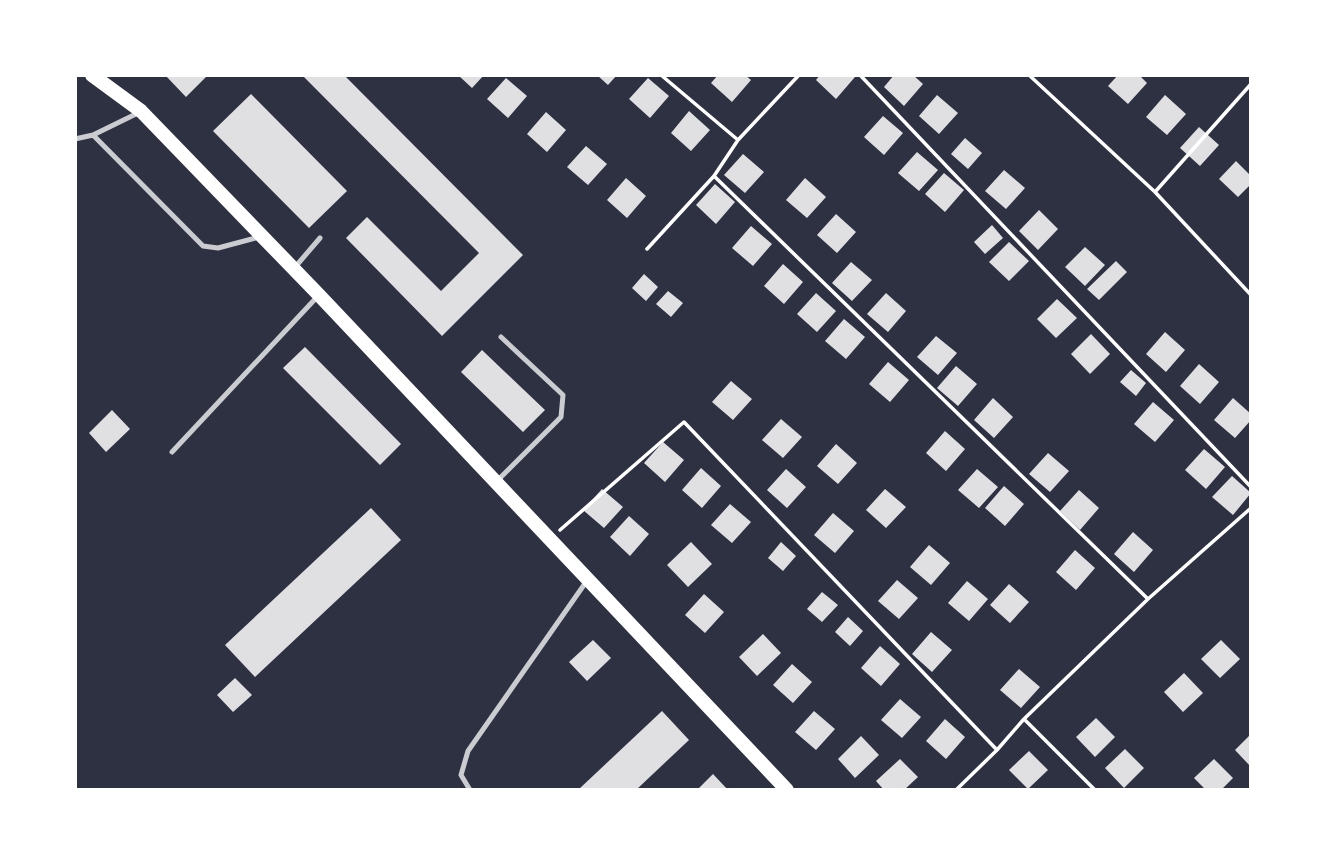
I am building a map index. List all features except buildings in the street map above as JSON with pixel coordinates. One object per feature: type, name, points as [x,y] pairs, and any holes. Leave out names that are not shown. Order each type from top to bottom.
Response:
[{"type":"main road","points":[[92,75],[141,111],[320,295],[787,790]]},
{"type":"lane","points":[[75,139],[93,135],[141,111]]},
{"type":"lane","points":[[93,135],[203,246],[218,248],[262,236]]},
{"type":"lane","points":[[293,269],[320,238]]},
{"type":"lane","points":[[172,452],[320,295]]},
{"type":"lane","points":[[496,482],[561,417],[563,395],[501,337]]},
{"type":"lane","points":[[470,790],[461,775],[468,751],[588,579]]},
{"type":"path","points":[[661,75],[738,140]]},
{"type":"path","points":[[647,249],[714,176],[738,140],[799,75]]},
{"type":"path","points":[[860,75],[1251,487]]},
{"type":"path","points":[[1030,75],[1155,192],[1251,295]]},
{"type":"path","points":[[1155,192],[1251,85]]},
{"type":"path","points":[[714,176],[1148,600]]},
{"type":"path","points":[[550,539],[684,422],[997,750]]},
{"type":"path","points":[[956,790],[1024,719],[1148,600],[1251,508]]},
{"type":"path","points":[[1024,719],[1095,790]]}]
